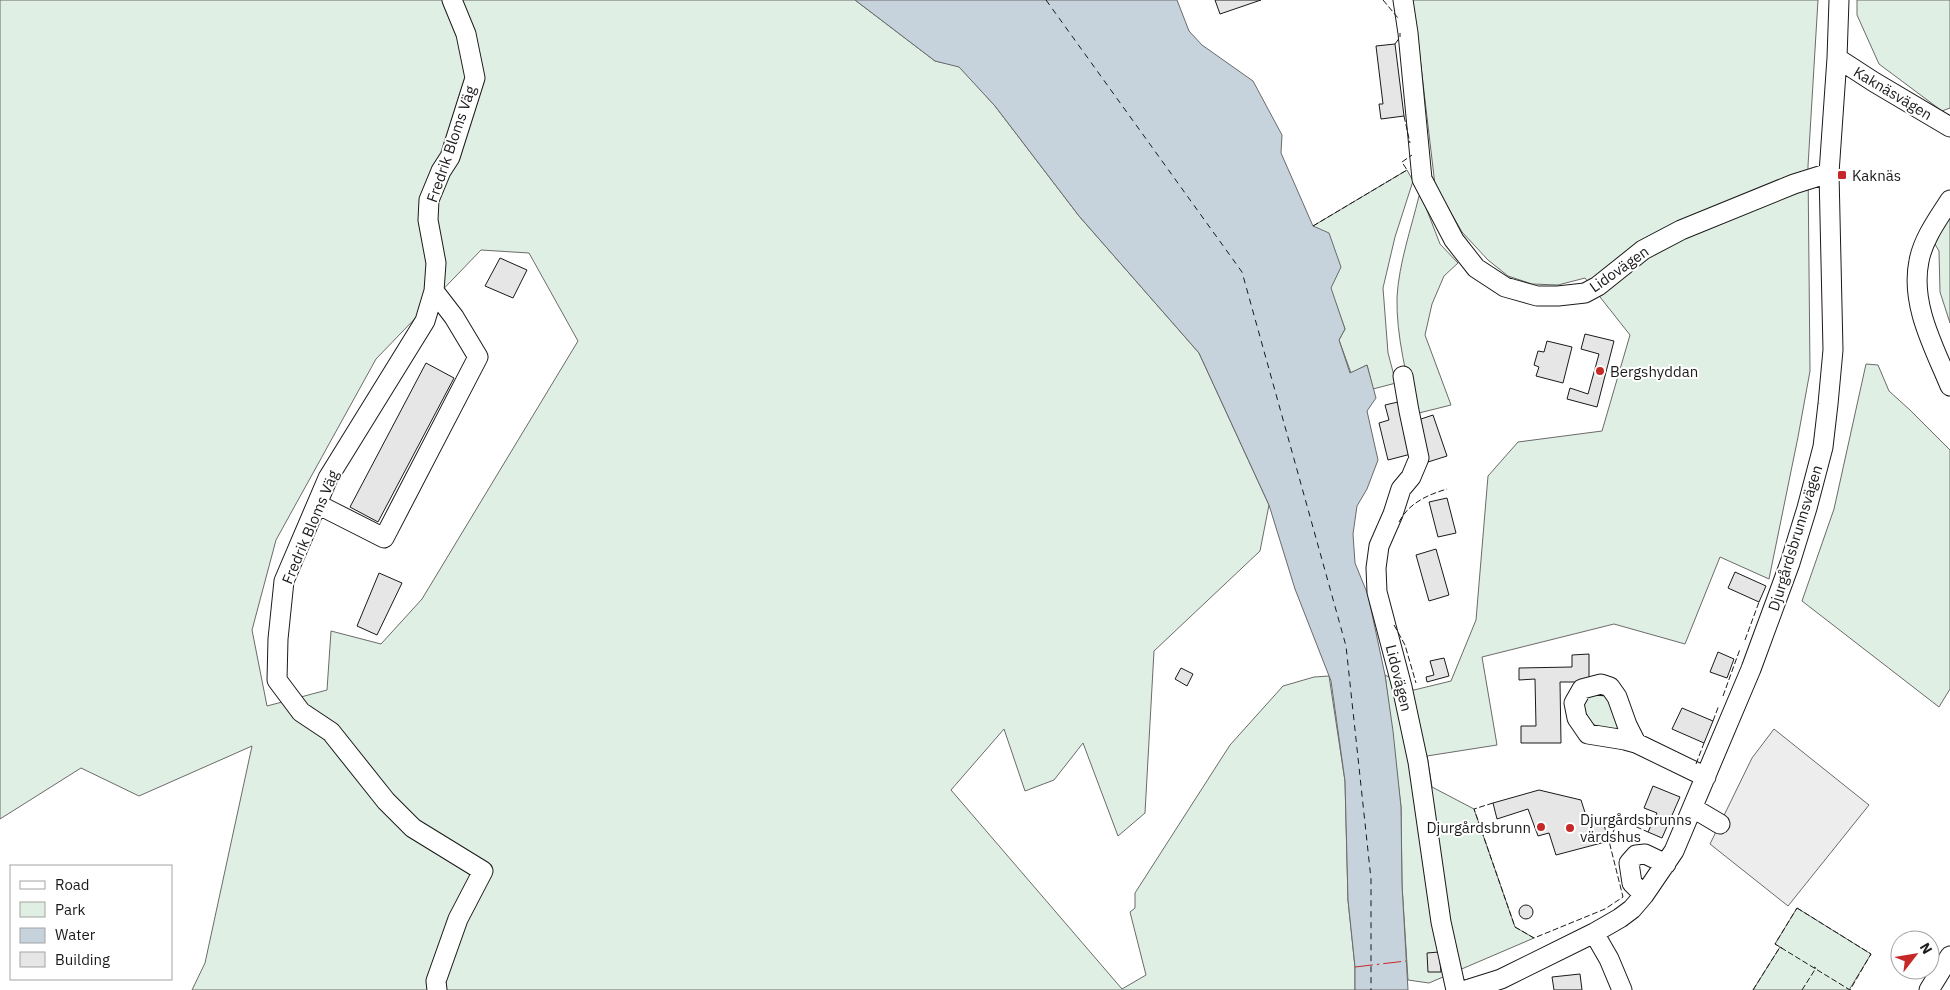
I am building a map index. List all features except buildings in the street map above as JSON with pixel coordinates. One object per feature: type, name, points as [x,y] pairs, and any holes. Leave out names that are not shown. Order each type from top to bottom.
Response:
[{"type":"street","name":"Fredrik Bloms Väg","points":[[437,990],[436,981],[458,919],[483,871],[413,828],[386,801],[331,732],[301,712],[277,680],[278,639],[284,581],[328,478],[425,320],[434,291],[436,263],[428,220],[429,200],[441,171],[450,157],[475,78],[466,34],[452,0]]},
{"type":"street","name":"Lidovägen","points":[[1403,0],[1422,179],[1454,240],[1476,268],[1505,287],[1537,296],[1585,293],[1598,286],[1643,250],[1681,230],[1794,184],[1829,173]]},
{"type":"street","name":"Djurgårdsbrunnsvägen","points":[[1466,990],[1501,985],[1620,918],[1632,909],[1644,895],[1674,851],[1751,669],[1790,563],[1807,508],[1822,447],[1833,350],[1829,173],[1837,58],[1838,0]]},
{"type":"street","name":"Kaknäsvägen","points":[[1837,58],[1950,127]]},
{"type":"street","points":[[1950,200],[1932,227],[1925,244],[1919,260],[1917,283],[1919,304],[1935,351],[1950,386]]},
{"type":"street","points":[[317,504],[384,538],[478,357],[454,317],[434,291]]},
{"type":"street","name":"Lidovägen","points":[[1403,376],[1420,458],[1411,477],[1401,489],[1393,514],[1379,546],[1376,568],[1377,592],[1402,687],[1418,762],[1441,922],[1456,990]]},
{"type":"street","points":[[1636,744],[1706,777]]},
{"type":"street","points":[[1693,808],[1720,824]]},
{"type":"street","points":[[1644,895],[1632,883],[1629,863],[1636,855],[1645,854],[1666,864]]},
{"type":"street","points":[[1594,933],[1609,959],[1622,990]]},
{"type":"street","points":[[1929,990],[1950,956]]},
{"type":"green space","points":[[0,0],[855,0],[935,61],[959,66],[995,106],[1079,216],[1199,353],[1269,505],[1260,551],[1154,651],[1145,813],[1118,836],[1083,743],[1054,780],[1025,791],[1004,729],[951,790],[1122,989],[1146,975],[1130,912],[1135,908],[1135,893],[1230,745],[1283,686],[1314,677],[1329,676],[1345,781],[1348,900],[1355,967],[1355,990],[192,990],[205,963],[252,746],[139,796],[81,768],[0,819]],"holes":[[[481,250],[529,253],[578,341],[422,599],[381,644],[331,631],[327,690],[267,706],[252,630],[276,540],[376,359]]]},
{"type":"green space","points":[[1411,0],[1818,0],[1808,166],[1810,371],[1769,579],[1720,557],[1685,644],[1614,624],[1482,657],[1497,745],[1427,756],[1432,787],[1474,809],[1515,927],[1534,938],[1429,983],[1408,980],[1402,885],[1401,807],[1385,675],[1414,690],[1451,681],[1476,620],[1488,476],[1518,442],[1602,431],[1630,335],[1585,278],[1558,285],[1532,284],[1508,276],[1488,260],[1462,232],[1435,185],[1417,32]]},
{"type":"green space","points":[[1857,0],[1950,0],[1950,108],[1942,111],[1879,64],[1857,15]]},
{"type":"green space","points":[[1407,170],[1413,181],[1395,237],[1383,288],[1388,353],[1396,383],[1373,389],[1367,365],[1351,373],[1339,340],[1345,329],[1330,288],[1313,226]]},
{"type":"green space","points":[[1419,196],[1423,200],[1440,244],[1458,263],[1444,276],[1432,304],[1425,335],[1451,405],[1415,414],[1400,341],[1397,297],[1403,259]]},
{"type":"green space","points":[[1950,212],[1950,323],[1940,292],[1939,251],[1933,241]]},
{"type":"green space","points":[[1866,364],[1878,365],[1889,391],[1950,450],[1950,689],[1939,707],[1802,601],[1834,509]]},
{"type":"green space","points":[[1593,695],[1606,696],[1614,701],[1619,728],[1600,727],[1587,720],[1584,712],[1584,700]]},
{"type":"green space","points":[[1797,908],[1871,954],[1849,990],[1753,990],[1780,947],[1775,944]]},
{"type":"shaded area","points":[[1774,729],[1869,805],[1788,906],[1710,844],[1752,758]]},
{"type":"water","points":[[855,0],[1177,0],[1189,31],[1202,45],[1253,81],[1282,135],[1281,153],[1313,226],[1329,233],[1341,267],[1331,288],[1345,329],[1339,340],[1350,373],[1367,365],[1376,398],[1367,411],[1378,460],[1367,489],[1357,506],[1353,534],[1355,563],[1368,595],[1385,675],[1393,731],[1401,807],[1402,885],[1408,990],[1355,990],[1355,967],[1348,900],[1345,781],[1331,681],[1295,589],[1269,505],[1199,353],[1079,216],[995,106],[959,67],[935,61]]},
{"type":"ferry route","points":[[1046,0],[1242,272],[1346,646],[1371,879],[1371,990]]},
{"type":"fence","points":[[1383,0],[1398,18]]},
{"type":"fence","points":[[1395,44],[1400,37],[1400,33]]},
{"type":"fence","points":[[1404,116],[1410,143]]},
{"type":"fence","points":[[1313,226],[1407,170],[1402,162],[1412,155]]},
{"type":"fence","points":[[1399,522],[1413,505],[1432,494],[1447,489]]},
{"type":"fence","points":[[1745,640],[1759,602]]},
{"type":"fence","points":[[1394,625],[1405,645],[1416,683]]},
{"type":"fence","points":[[1723,696],[1740,649]]},
{"type":"fence","points":[[1713,721],[1719,705]]},
{"type":"fence","points":[[1696,764],[1704,743]]},
{"type":"fence","points":[[1493,803],[1474,809],[1515,927],[1534,938],[1605,909],[1623,897],[1609,841],[1619,819],[1648,832]]},
{"type":"fence","points":[[1797,908],[1871,954],[1850,990],[1775,944],[1797,908]]},
{"type":"fence","points":[[1753,990],[1780,947],[1782,948]]},
{"type":"fence","points":[[1802,990],[1816,968],[1814,967]]},
{"type":"power","points":[[1355,967],[1406,961]]},
{"type":"place","name":"Kaknäs","points":[[1842,175]]},
{"type":"place","name":"Bergshyddan","points":[[1600,371]]},
{"type":"place","name":"Djurgårdsbrunn","points":[[1541,827]]},
{"type":"place","name":"Djurgårdsbrunns värdshus","points":[[1570,828]]}]
